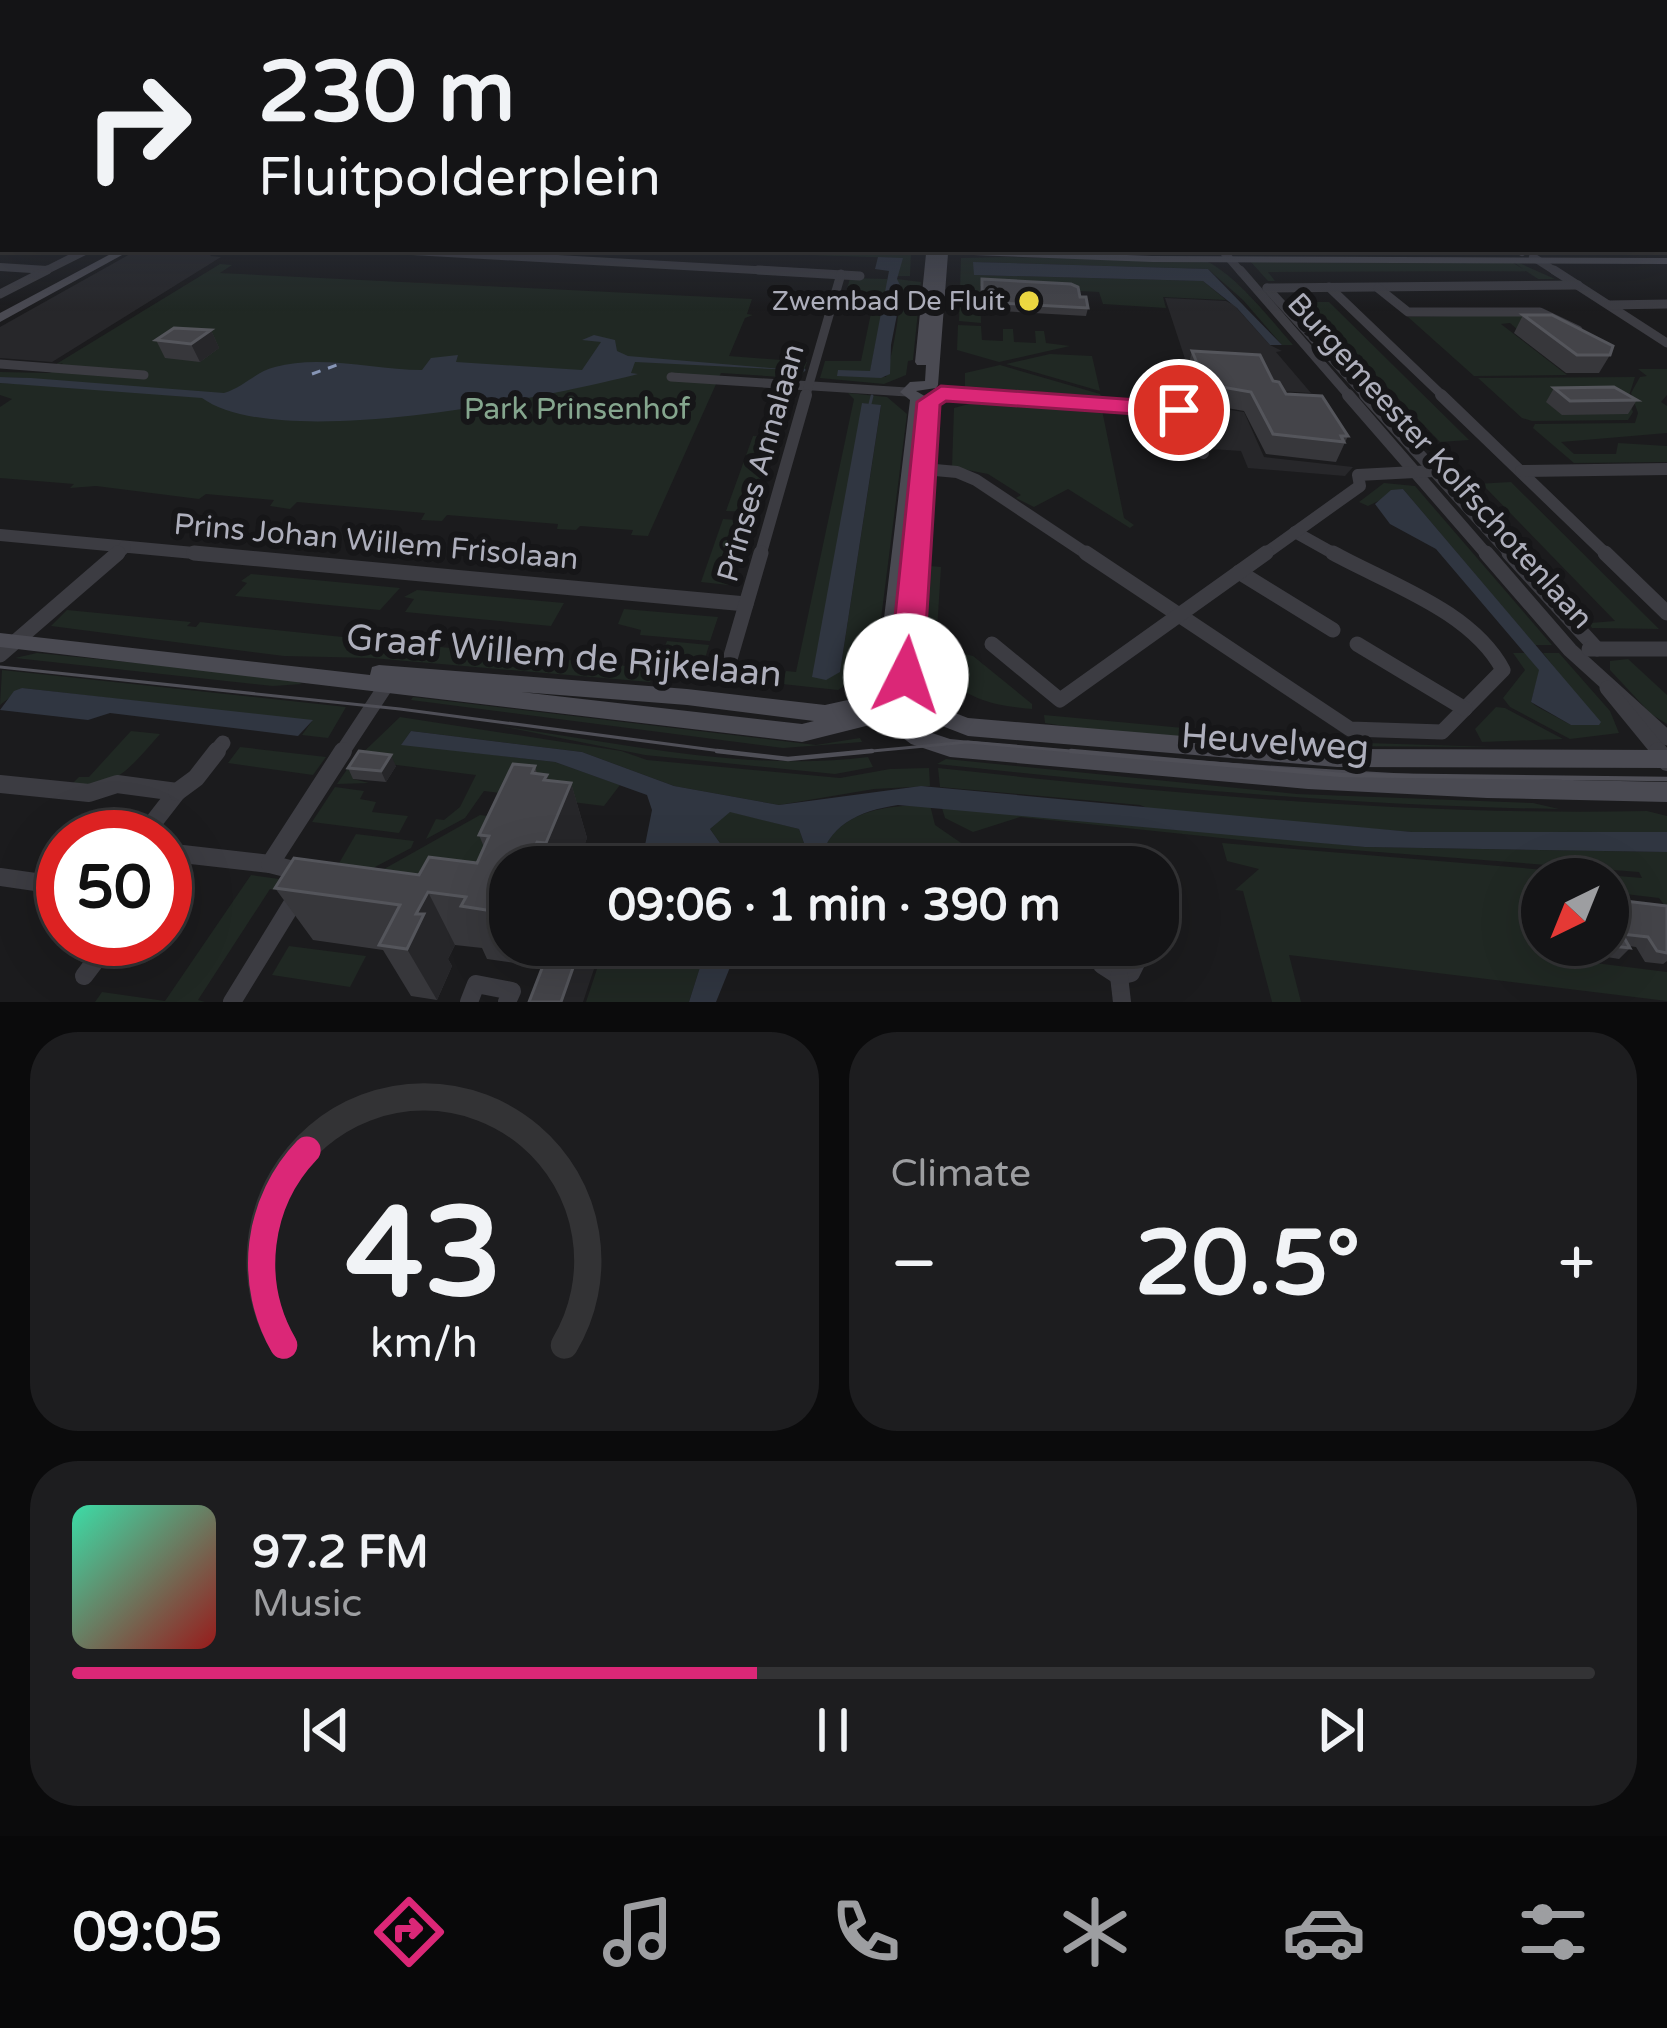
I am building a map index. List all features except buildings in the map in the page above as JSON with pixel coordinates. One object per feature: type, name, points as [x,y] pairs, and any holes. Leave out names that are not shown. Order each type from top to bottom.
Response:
[{"type":"main road","points":[[0,318],[122,252]]},
{"type":"main road","points":[[888,705],[937,252]]},
{"type":"main road","points":[[1080,252],[1667,258]]},
{"type":"main road","points":[[1136,252],[1222,254]]},
{"type":"main road","points":[[913,695],[905,664],[924,469],[924,393]]},
{"type":"main road","name":"Graaf Willem de Rijkelaan","points":[[5,645],[391,679],[802,733],[913,695]]},
{"type":"main road","name":"Heuvelweg","points":[[913,695],[935,714],[968,727],[1251,753],[1499,762],[1666,754]]},
{"type":"main road","name":"Heuvelweg","points":[[888,705],[905,729],[932,744],[1129,767],[1402,788],[1558,794],[1667,792]]},
{"type":"street","points":[[0,295],[82,252]]},
{"type":"street","points":[[525,252],[860,276]]},
{"type":"street","points":[[1524,253],[1667,343]]},
{"type":"street","name":"Burgemeester Kolfschotenlaan","points":[[1222,254],[1666,754]]},
{"type":"street","points":[[0,267],[48,270]]},
{"type":"street","name":"Prinses Annalaan","points":[[728,666],[841,274]]},
{"type":"street","points":[[1249,285],[1578,285]]},
{"type":"street","points":[[1329,287],[1667,613]]},
{"type":"street","points":[[1377,287],[1408,313],[1540,312],[1585,334]]},
{"type":"street","points":[[1267,288],[1597,649]]},
{"type":"street","points":[[1609,305],[1667,304]]},
{"type":"street","points":[[0,364],[144,374]]},
{"type":"street","points":[[809,386],[671,376],[1179,410],[1191,416],[1203,453]]},
{"type":"street","points":[[924,469],[957,472],[976,480],[1350,729],[1442,731],[1503,670],[1481,638],[1294,532]]},
{"type":"street","points":[[1521,470],[1667,469]]},
{"type":"street","points":[[992,644],[1060,700],[1360,486],[1357,479],[1365,473],[1434,471]]},
{"type":"street","name":"Prins Johan Willem Frisolaan","points":[[0,535],[746,604]]},
{"type":"street","points":[[5,645],[125,547]]},
{"type":"street","points":[[1239,572],[1333,630]]},
{"type":"street","points":[[1357,644],[1465,709]]},
{"type":"street","points":[[1570,650],[1667,649]]},
{"type":"street","points":[[270,864],[391,679]]},
{"type":"street","points":[[163,810],[223,743]]},
{"type":"street","points":[[0,784],[89,793],[117,784],[177,792]]},
{"type":"street","points":[[192,859],[297,867],[304,875],[304,885],[232,1002]]},
{"type":"street","points":[[0,877],[36,882]]},
{"type":"street","points":[[84,976],[92,966]]},
{"type":"street","points":[[1104,966],[1119,976],[1131,973],[1134,966]]},
{"type":"street","points":[[1119,976],[1122,1002]]},
{"type":"street","points":[[469,1002],[476,985],[512,991],[507,1002]]},
{"type":"shaded area","points":[[134,252],[215,252],[210,256],[221,257],[52,362],[0,358],[0,327]]},
{"type":"shaded area","points":[[878,257],[903,258],[897,279],[902,289],[890,374],[881,378],[837,376],[838,370],[870,371],[889,271],[875,269]]},
{"type":"shaded area","points":[[973,262],[1208,269],[1282,345],[1270,345],[1237,308],[1203,281],[974,275]]},
{"type":"shaded area","points":[[1165,298],[1234,305],[1270,345],[1282,351],[1276,352],[1311,393],[1263,390],[1188,368]]},
{"type":"shaded area","points":[[594,335],[615,340],[617,351],[628,356],[793,370],[635,362],[631,373],[638,374],[543,395],[350,421],[290,421],[239,414],[202,398],[0,383],[0,377],[31,378],[224,393],[268,369],[292,363],[422,370],[431,358],[458,355],[456,362],[582,370],[601,342],[582,340]]},
{"type":"shaded area","points":[[862,403],[881,405],[840,672],[826,680],[812,677]]},
{"type":"shaded area","points":[[1196,405],[1244,412],[1264,457],[1353,467],[1345,476],[1248,468],[1241,451],[1211,449]]},
{"type":"shaded area","points":[[1403,489],[1599,725],[1571,725],[1531,702],[1539,670],[1436,549],[1390,524],[1375,504],[1391,490]]},
{"type":"shaded area","points":[[22,688],[313,720],[298,736],[110,713],[88,720],[0,710]]},
{"type":"shaded area","points":[[411,731],[582,752],[674,786],[779,805],[921,786],[1412,832],[1667,832],[1667,852],[1365,847],[898,805],[846,822],[826,846],[804,846],[799,829],[730,812],[710,829],[722,846],[648,846],[652,810],[647,795],[555,762],[401,745]]},
{"type":"shaded area","points":[[700,966],[731,966],[716,1002],[689,1002]]},
{"type":"green space","points":[[717,252],[911,253],[910,276],[897,276],[902,258]]},
{"type":"green space","points":[[961,258],[1208,262],[1240,287],[1293,345],[1282,345],[1208,269],[974,262],[974,275],[1203,281],[1226,300],[1163,297],[1166,308],[1103,304],[1099,292],[980,286],[981,323],[959,321]]},
{"type":"green space","points":[[1510,259],[1555,279],[1538,279],[1526,271],[1268,272],[1275,281],[1268,281],[1250,261],[1510,261],[1523,269]]},
{"type":"green space","name":"Park Prinsenhof","points":[[220,264],[232,265],[220,273],[752,299],[747,314],[753,315],[745,318],[729,356],[807,362],[802,376],[796,378],[721,373],[648,536],[631,535],[633,530],[557,529],[558,524],[447,515],[442,521],[421,520],[425,513],[297,502],[290,509],[270,506],[274,500],[206,494],[199,499],[0,478],[0,407],[12,399],[0,395],[0,383],[34,385],[27,378],[0,377],[0,372],[50,373],[63,363],[53,366]]},
{"type":"green space","points":[[850,278],[887,279],[887,287],[870,372],[838,375],[886,377],[899,312],[897,279],[921,282],[913,360],[908,361],[906,375],[884,384],[820,378],[825,361],[861,361],[875,294],[846,292]]},
{"type":"green space","points":[[1306,302],[1329,302],[1469,440],[1440,442]]},
{"type":"green space","points":[[1537,314],[1519,331],[1510,323],[1501,324],[1567,375],[1474,376],[1408,317]]},
{"type":"green space","points":[[958,325],[981,326],[982,340],[1003,341],[1003,329],[1013,329],[1014,342],[1036,343],[1035,331],[1044,331],[1046,343],[1070,346],[999,362],[957,350]]},
{"type":"green space","points":[[1050,354],[1092,356],[1100,391],[1006,364]]},
{"type":"green space","points":[[1000,365],[1101,396],[965,387],[965,373]]},
{"type":"green space","points":[[1638,369],[1667,369],[1667,395],[1661,402],[1667,406],[1667,433],[1561,442],[1574,454],[1616,454],[1618,443],[1667,446],[1667,462],[1574,463],[1533,428],[1535,424],[1635,423],[1638,413],[1631,393],[1640,377],[1647,376]]},
{"type":"green space","points":[[1635,377],[1628,399],[1633,412],[1628,420],[1532,421],[1522,418],[1478,378]]},
{"type":"green space","points":[[848,393],[887,397],[907,414],[875,666],[838,690],[782,684],[786,671],[796,672],[854,399]],"holes":[[[863,403],[881,406],[840,672]]]},
{"type":"green space","points":[[976,402],[1102,410],[1124,518],[1134,525],[1130,528],[1068,489],[1034,507],[988,474],[952,467],[954,408]]},
{"type":"green space","points":[[753,436],[775,437],[751,512],[726,511]]},
{"type":"green space","points":[[1511,482],[1659,629],[1592,628],[1582,615],[1590,623],[1615,621],[1484,486],[1465,487],[1473,497],[1458,485]]},
{"type":"green space","points":[[1384,483],[1415,486],[1552,645],[1535,645],[1403,489],[1368,506],[1359,502]]},
{"type":"green space","points":[[723,519],[749,521],[728,585],[701,582]]},
{"type":"green space","points":[[930,566],[941,567],[935,662],[924,664],[920,615]]},
{"type":"green space","points":[[251,574],[400,588],[380,610],[235,596],[247,583],[241,581]]},
{"type":"green space","points":[[417,590],[564,603],[551,626],[405,612],[414,599],[404,597]]},
{"type":"green space","points":[[624,609],[718,617],[710,641],[640,635],[641,630],[618,624]]},
{"type":"green space","points":[[67,610],[191,622],[187,626],[196,627],[200,622],[362,639],[359,644],[367,645],[371,640],[539,657],[538,662],[550,658],[655,669],[667,641],[709,645],[701,672],[663,682],[653,676],[650,682],[372,658],[284,656],[51,626]]},
{"type":"green space","points":[[943,649],[973,656],[1032,704],[1032,709],[994,703],[962,690],[941,673]]},
{"type":"green space","points":[[37,653],[289,678],[302,684],[273,686],[15,658]]},
{"type":"green space","points":[[1513,653],[1525,653],[1540,670],[1531,702],[1536,706],[1571,725],[1599,725],[1543,653],[1559,653],[1610,711],[1619,733],[1570,739],[1510,707],[1503,698],[1525,670]]},
{"type":"green space","points":[[1628,659],[1667,695],[1667,724],[1651,714],[1610,670],[1610,661]]},
{"type":"green space","points":[[2,670],[346,707],[328,738],[302,735],[312,721],[22,688],[0,705]]},
{"type":"green space","points":[[411,700],[816,745],[860,738],[862,742],[783,748]]},
{"type":"green space","points":[[1496,707],[1563,739],[1482,742],[1475,729]]},
{"type":"green space","points":[[1044,715],[1335,742],[1493,747],[1298,746],[1077,728],[1045,723]]},
{"type":"green space","points":[[400,717],[621,751],[647,760],[840,778],[929,768],[930,786],[874,789],[779,805],[674,786],[582,752],[411,731],[402,744],[555,762],[620,785],[604,806],[484,791],[465,818],[426,839],[436,819],[444,820],[460,807],[476,775],[365,761],[353,779],[369,783],[337,784]]},
{"type":"green space","points":[[500,726],[730,758],[822,761],[868,757],[873,767],[835,774],[645,755]]},
{"type":"green space","points":[[131,731],[160,734],[112,780],[71,785],[79,777],[89,777]]},
{"type":"green space","points":[[240,747],[326,757],[313,775],[228,763]]},
{"type":"green space","points":[[946,759],[1297,794],[1533,803],[1559,809],[1247,794],[937,764]]},
{"type":"green space","points":[[938,768],[1292,801],[1469,810],[1647,811],[1667,816],[1667,832],[1412,832],[1155,811],[1140,805],[940,787]]},
{"type":"green space","points":[[335,787],[364,791],[360,799],[376,802],[372,812],[408,816],[399,833],[312,822]]},
{"type":"green space","points":[[930,805],[935,825],[964,846],[826,846],[845,823],[893,807]]},
{"type":"green space","points":[[941,805],[1365,847],[1667,852],[1667,909],[1659,898],[1629,894],[1629,877],[1642,878],[1639,872],[1629,871],[1629,858],[1521,858],[1521,863],[1020,817],[973,832],[945,818]]},
{"type":"green space","points":[[729,811],[799,829],[804,843],[722,846],[710,829]]},
{"type":"green space","points":[[480,815],[495,817],[489,887],[377,873]]},
{"type":"green space","points":[[356,834],[414,841],[411,848],[320,896]]},
{"type":"green space","points":[[1222,843],[1521,868],[1521,966],[1619,966],[1667,972],[1667,1001],[1289,955],[1301,1002],[1272,1002],[1243,891],[1235,890],[1259,869],[1227,861]]},
{"type":"green space","points":[[251,875],[279,879],[283,891],[270,889],[198,1000],[205,1002],[95,1002],[102,992],[165,1001]]},
{"type":"green space","points":[[289,946],[366,956],[350,987],[272,975]]},
{"type":"green space","points":[[598,966],[700,966],[689,1002],[586,1002]]},
{"type":"waterway","points":[[793,370],[804,370]]},
{"type":"waterway","points":[[870,404],[872,396]]},
{"type":"ferry route","points":[[312,374],[337,365]]},
{"type":"tram line","points":[[0,667],[400,709],[744,754]]},
{"type":"tram line","points":[[872,751],[968,742],[1094,753]]},
{"type":"tram line","points":[[717,751],[788,759],[872,751]]},
{"type":"tram line","points":[[840,754],[872,751]]},
{"type":"tram line","points":[[1071,751],[1094,753]]},
{"type":"tram line","points":[[1094,753],[1105,754]]},
{"type":"tram line","points":[[1094,753],[1342,775],[1667,779]]},
{"type":"place","name":"Zwembad De Fluit","points":[[1029,301]]},
{"type":"route","points":[[906,676],[928,402],[941,393],[1179,410]]}]
